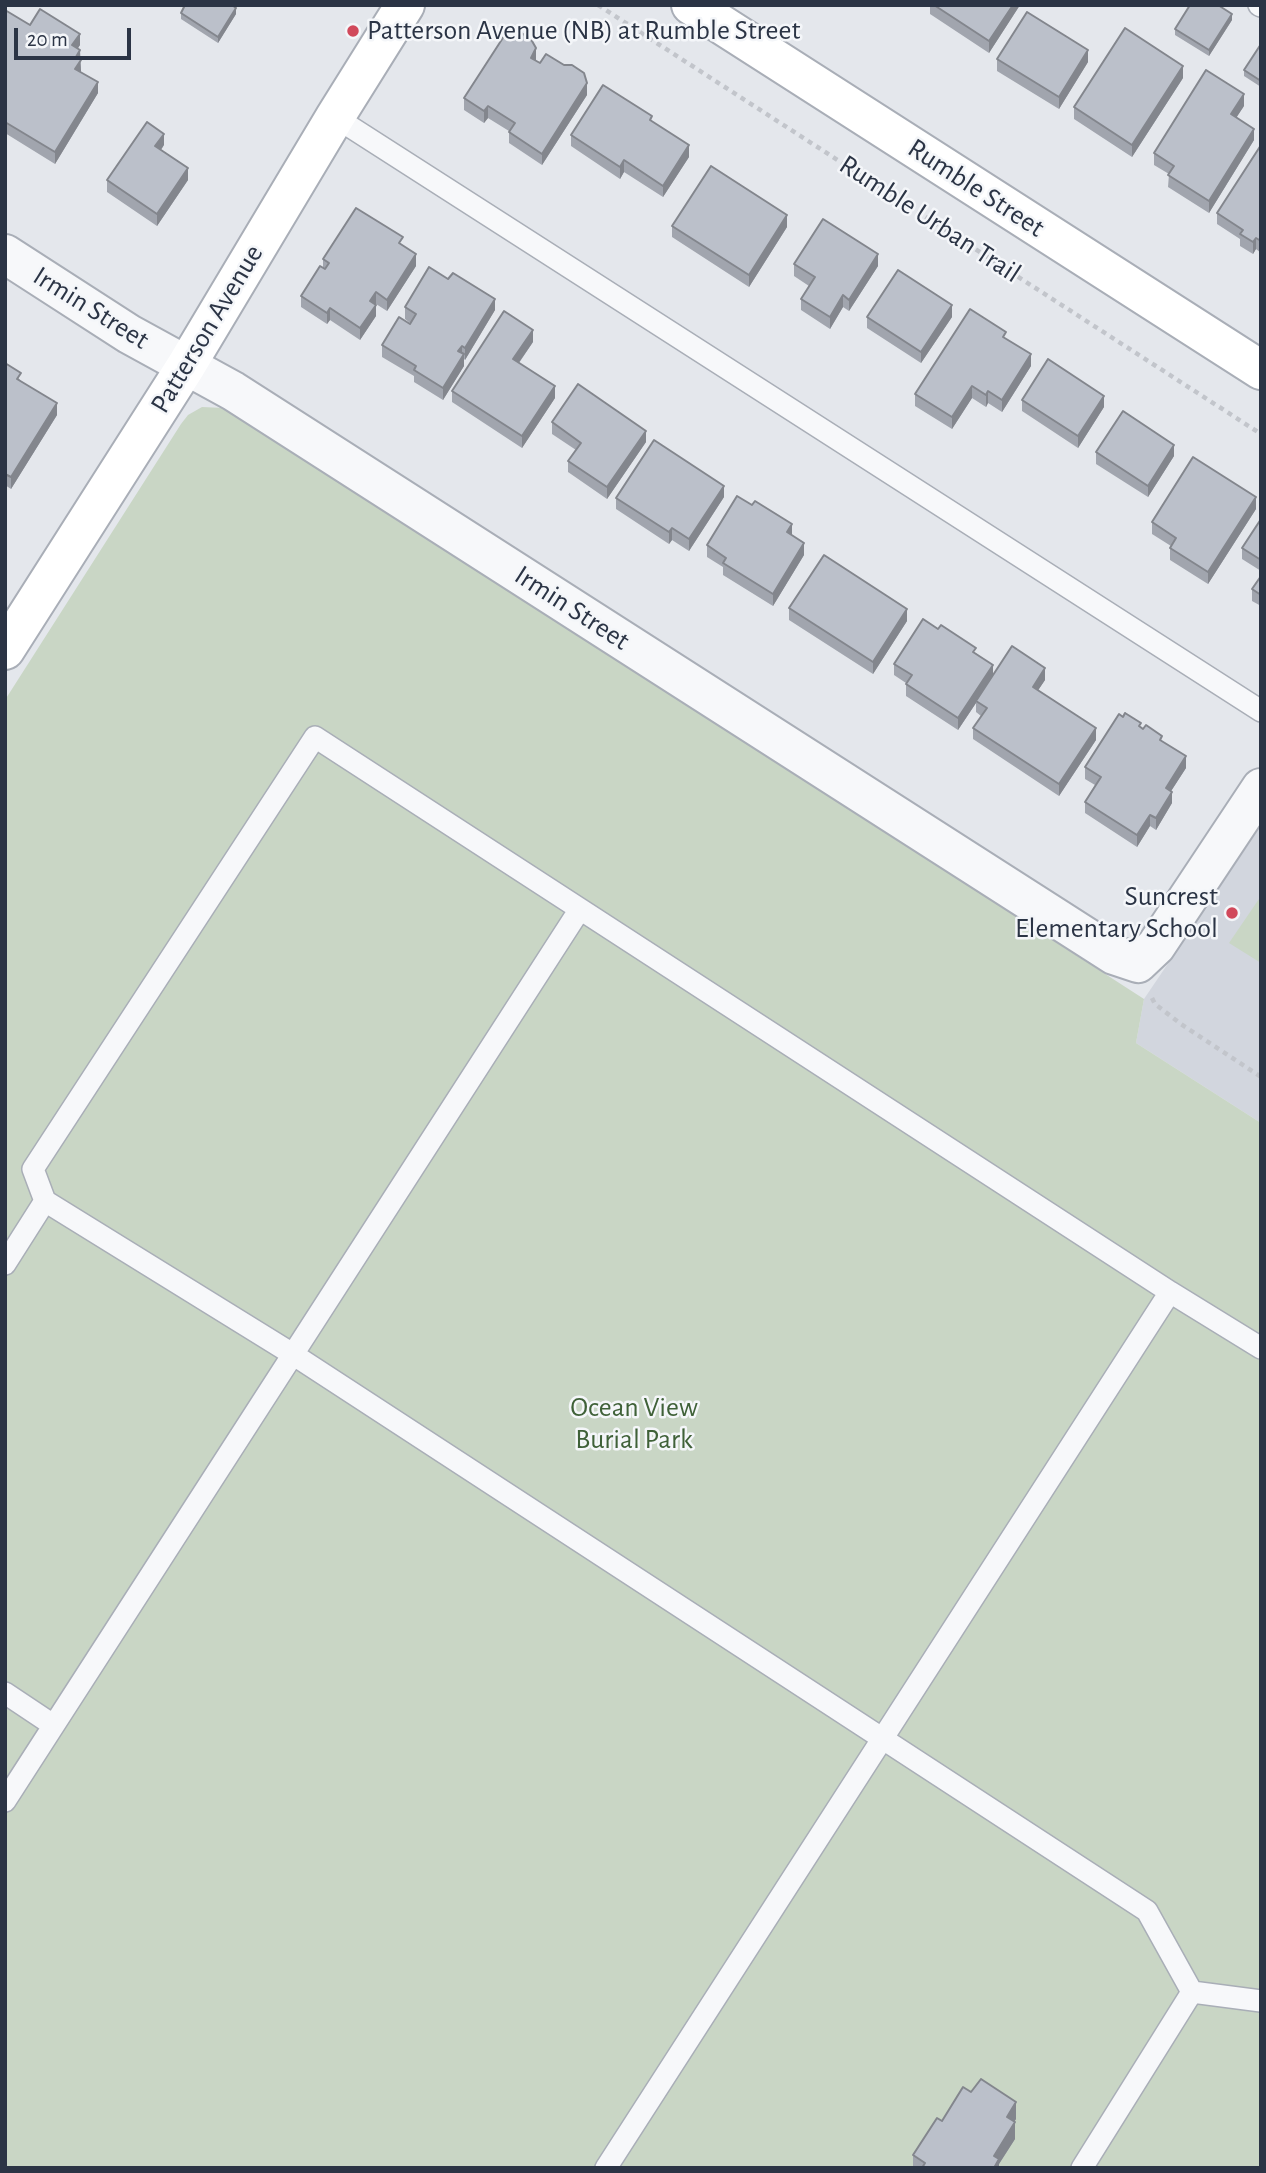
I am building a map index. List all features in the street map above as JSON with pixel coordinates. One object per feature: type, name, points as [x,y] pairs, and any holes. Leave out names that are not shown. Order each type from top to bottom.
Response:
[{"type":"street","name":"Patterson Avenue","points":[[5,650],[186,366],[405,5]]},
{"type":"street","name":"Rumble Street","points":[[691,5],[1261,370]]},
{"type":"street","name":"Irmin Street","points":[[5,254],[128,334],[233,391],[1114,956],[1138,963]]},
{"type":"street","points":[[1138,963],[1156,946],[1261,788]]},
{"type":"lane","points":[[335,117],[1261,711]]},
{"type":"lane","points":[[1192,1992],[1147,1912],[294,1355],[45,1201],[33,1170],[315,737],[1170,1292],[1261,1348]]},
{"type":"lane","points":[[5,1801],[580,909]]},
{"type":"lane","points":[[5,1264],[45,1201]]},
{"type":"lane","points":[[606,2168],[1170,1292]]},
{"type":"lane","points":[[5,1693],[53,1725]]},
{"type":"lane","points":[[1192,1992],[1261,2001]]},
{"type":"lane","points":[[1082,2168],[1192,1992]]},
{"type":"path","name":"Rumble Urban Trail","points":[[598,5],[1261,434]]},
{"type":"path","points":[[1138,963],[1155,1004],[1261,1077]]},
{"type":"shaded area","name":"Suncrest Elementary School","points":[[1261,826],[1261,1123],[1136,1043],[1144,999]]},
{"type":"green space","name":"Ocean View Burial Park","points":[[202,407],[224,408],[247,420],[1144,999],[1136,1043],[1261,1123],[1261,2168],[5,2168],[5,700],[181,424],[188,415]]},
{"type":"green space","points":[[1261,896],[1261,963],[1229,943]]},
{"type":"building","points":[[185,5],[232,5],[236,8],[218,37],[181,13]]},
{"type":"building","points":[[934,5],[1013,5],[989,41]]},
{"type":"building","points":[[1190,5],[1218,5],[1232,14],[1209,50],[1175,29]]},
{"type":"building","points":[[40,9],[80,34],[72,45],[80,50],[76,57],[81,60],[75,69],[98,82],[55,152],[5,122],[5,10],[30,25]]},
{"type":"building","points":[[1027,12],[1088,50],[1059,97],[997,59]]},
{"type":"building","points":[[1125,28],[1183,66],[1132,145],[1074,107]]},
{"type":"building","points":[[508,30],[518,30],[532,41],[536,48],[531,58],[540,63],[546,54],[564,65],[572,65],[584,73],[587,83],[542,154],[509,132],[515,123],[488,106],[484,111],[464,98]]},
{"type":"building","points":[[1261,44],[1261,81],[1244,70]]},
{"type":"building","points":[[1206,70],[1244,94],[1231,114],[1254,129],[1209,201],[1168,175],[1174,166],[1154,153]]},
{"type":"building","points":[[603,85],[652,116],[650,120],[689,145],[663,186],[624,160],[620,167],[571,135]]},
{"type":"building","points":[[147,122],[164,134],[155,146],[188,168],[157,214],[107,180]]},
{"type":"building","points":[[1261,145],[1261,241],[1256,238],[1253,242],[1240,234],[1243,230],[1217,213]]},
{"type":"building","points":[[711,166],[787,215],[749,275],[672,226]]},
{"type":"building","points":[[356,208],[403,237],[399,243],[416,254],[387,300],[376,292],[370,301],[376,305],[360,328],[330,308],[327,313],[301,296],[320,266],[325,269],[329,263],[323,259]]},
{"type":"building","points":[[823,219],[878,254],[849,300],[843,295],[830,317],[801,299],[815,277],[794,264]]},
{"type":"building","points":[[429,267],[448,279],[453,273],[495,299],[465,348],[462,346],[458,351],[464,354],[443,388],[414,370],[416,366],[382,345],[399,317],[410,324],[416,314],[405,307]]},
{"type":"building","points":[[898,270],[952,305],[921,352],[867,317]]},
{"type":"building","points":[[970,309],[1006,332],[1003,337],[1031,354],[1002,400],[988,391],[986,395],[972,386],[952,417],[915,394]]},
{"type":"building","points":[[504,311],[533,330],[513,359],[555,386],[522,436],[452,391]]},
{"type":"building","points":[[1048,359],[1104,396],[1078,436],[1022,400]]},
{"type":"building","points":[[5,363],[21,373],[17,379],[57,403],[11,477],[5,474]]},
{"type":"building","points":[[578,384],[646,431],[607,487],[568,461],[581,443],[552,422]]},
{"type":"building","points":[[1123,411],[1174,445],[1148,486],[1096,452]]},
{"type":"building","points":[[654,440],[724,486],[689,539],[672,528],[669,532],[616,498]]},
{"type":"building","points":[[1193,457],[1256,497],[1208,572],[1170,548],[1176,538],[1152,522]]},
{"type":"building","points":[[737,496],[752,505],[755,501],[792,524],[787,532],[804,543],[773,594],[723,563],[726,558],[707,545]]},
{"type":"building","points":[[1261,519],[1261,560],[1242,548]]},
{"type":"building","points":[[824,555],[907,609],[873,662],[789,608]]},
{"type":"building","points":[[1261,576],[1261,595],[1252,589]]},
{"type":"building","points":[[923,619],[938,629],[941,625],[976,648],[973,652],[993,665],[958,718],[906,684],[912,675],[894,664]]},
{"type":"building","points":[[1012,646],[1045,668],[1033,687],[1096,728],[1059,784],[973,728],[987,708],[976,701]]},
{"type":"building","points":[[1125,713],[1141,723],[1139,726],[1143,729],[1146,725],[1162,736],[1160,740],[1186,756],[1166,788],[1172,792],[1156,818],[1150,815],[1137,835],[1085,802],[1101,777],[1085,767],[1119,714],[1123,717]]},
{"type":"building","points":[[981,2079],[1016,2102],[1007,2117],[1015,2122],[994,2156],[999,2159],[994,2168],[922,2168],[925,2163],[913,2155],[937,2118],[942,2121],[963,2087],[971,2092]]},
{"type":"place","name":"Patterson Avenue (NB) at Rumble Street","points":[[353,31]]},
{"type":"place","name":"Suncrest Elementary School","points":[[1232,913]]}]
